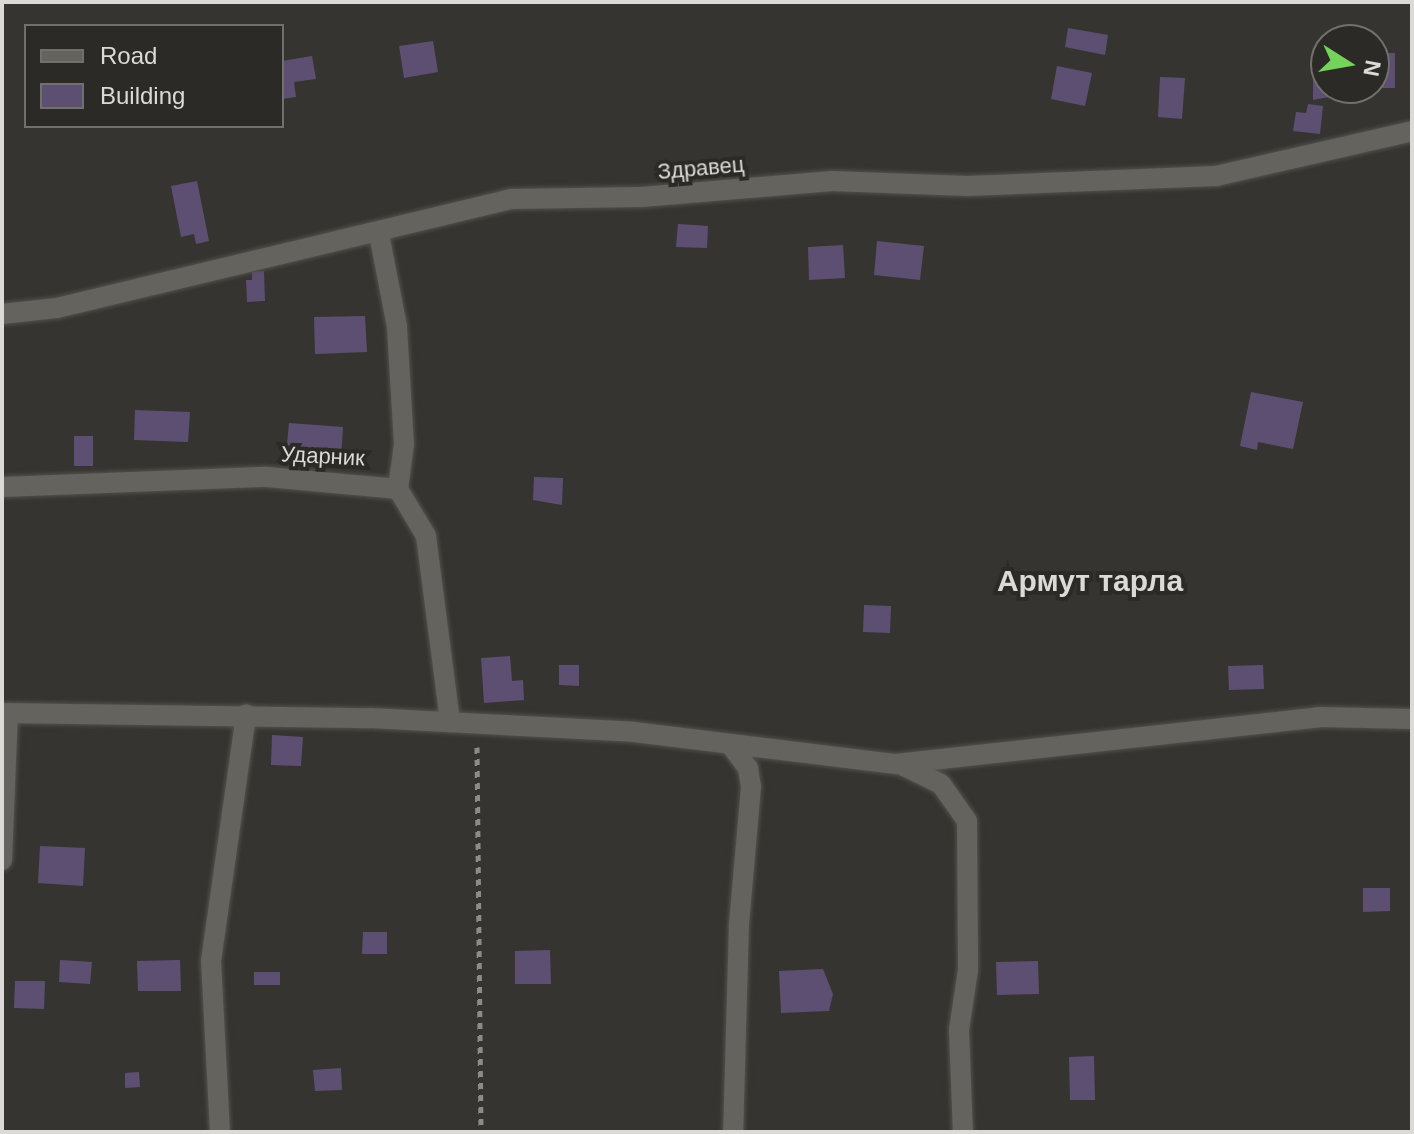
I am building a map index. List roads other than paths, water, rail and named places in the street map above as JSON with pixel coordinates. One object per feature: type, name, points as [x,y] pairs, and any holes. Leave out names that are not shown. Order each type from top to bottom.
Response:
[{"type":"street","name":"Здравец","points":[[2,314],[57,308],[232,262],[379,234],[512,199],[642,197],[832,181],[967,186],[1216,176],[1412,131]]},
{"type":"street","points":[[379,234],[397,327],[404,444],[398,489],[426,536],[450,722]]},
{"type":"street","name":"Ударник","points":[[2,487],[267,477],[398,489]]},
{"type":"street","points":[[2,860],[5,713],[246,714],[634,732],[896,764],[1319,717],[1412,719]]},
{"type":"street","points":[[220,1132],[211,961],[246,714]]},
{"type":"street","points":[[731,745],[748,768],[751,787],[739,923],[733,1132]]},
{"type":"street","points":[[896,764],[941,784],[967,821],[968,970],[959,1030],[963,1132]]},
{"type":"district","name":"Армут тарла","points":[[1090,581]]}]
